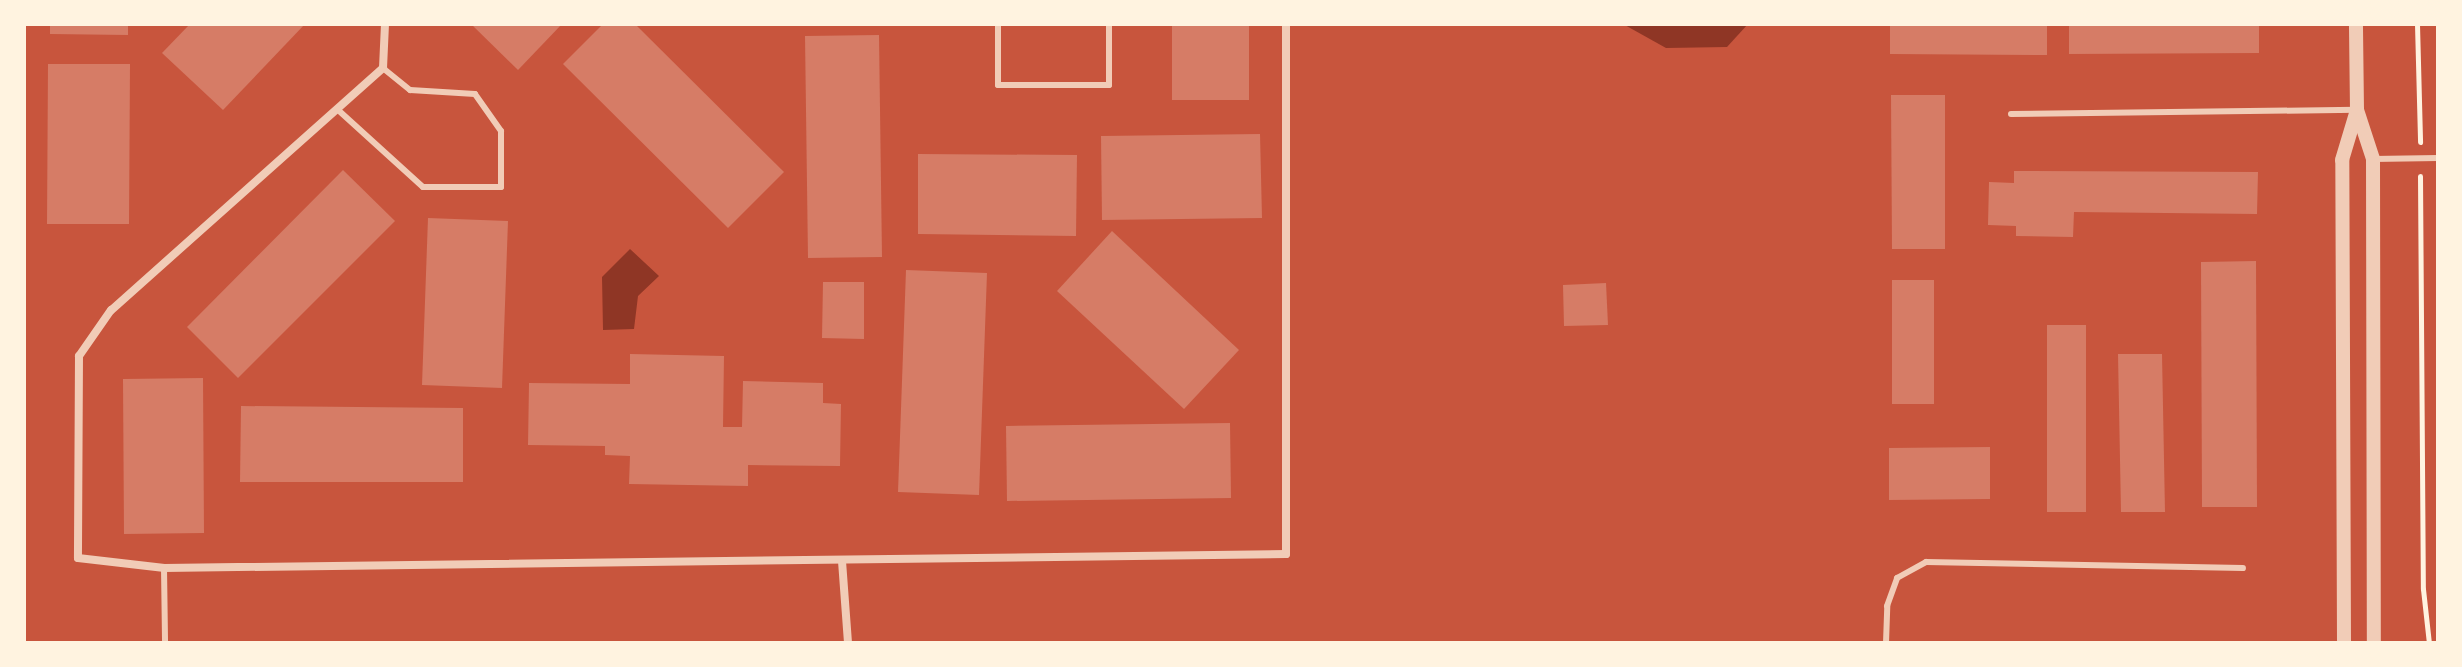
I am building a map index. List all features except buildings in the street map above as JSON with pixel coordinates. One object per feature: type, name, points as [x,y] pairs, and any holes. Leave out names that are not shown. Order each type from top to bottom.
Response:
[{"type":"street","points":[[385,24],[383,68],[111,310],[79,356],[78,558],[164,568],[1286,554],[1286,24]]},
{"type":"street","points":[[2344,643],[2342,160],[2357,110],[2356,24]]},
{"type":"street","points":[[2357,110],[2373,159],[2374,643]]},
{"type":"street","points":[[842,561],[848,643]]},
{"type":"lane","points":[[998,24],[998,85],[1109,85],[1109,24]]},
{"type":"lane","points":[[337,109],[423,187],[501,187],[501,131],[475,94],[410,90],[383,68]]},
{"type":"lane","points":[[2011,114],[2357,110]]},
{"type":"lane","points":[[2373,159],[2438,158]]},
{"type":"lane","points":[[1886,643],[1887,606],[1897,578],[1926,562],[2243,568]]},
{"type":"lane","points":[[164,568],[165,643]]},
{"type":"path","points":[[2417,24],[2423,589],[2429,643]]},
{"type":"shaded area","points":[[1623,24],[1748,24],[1727,47],[1666,48]]},
{"type":"shaded area","points":[[630,249],[659,276],[638,296],[634,329],[603,330],[602,277]]}]
